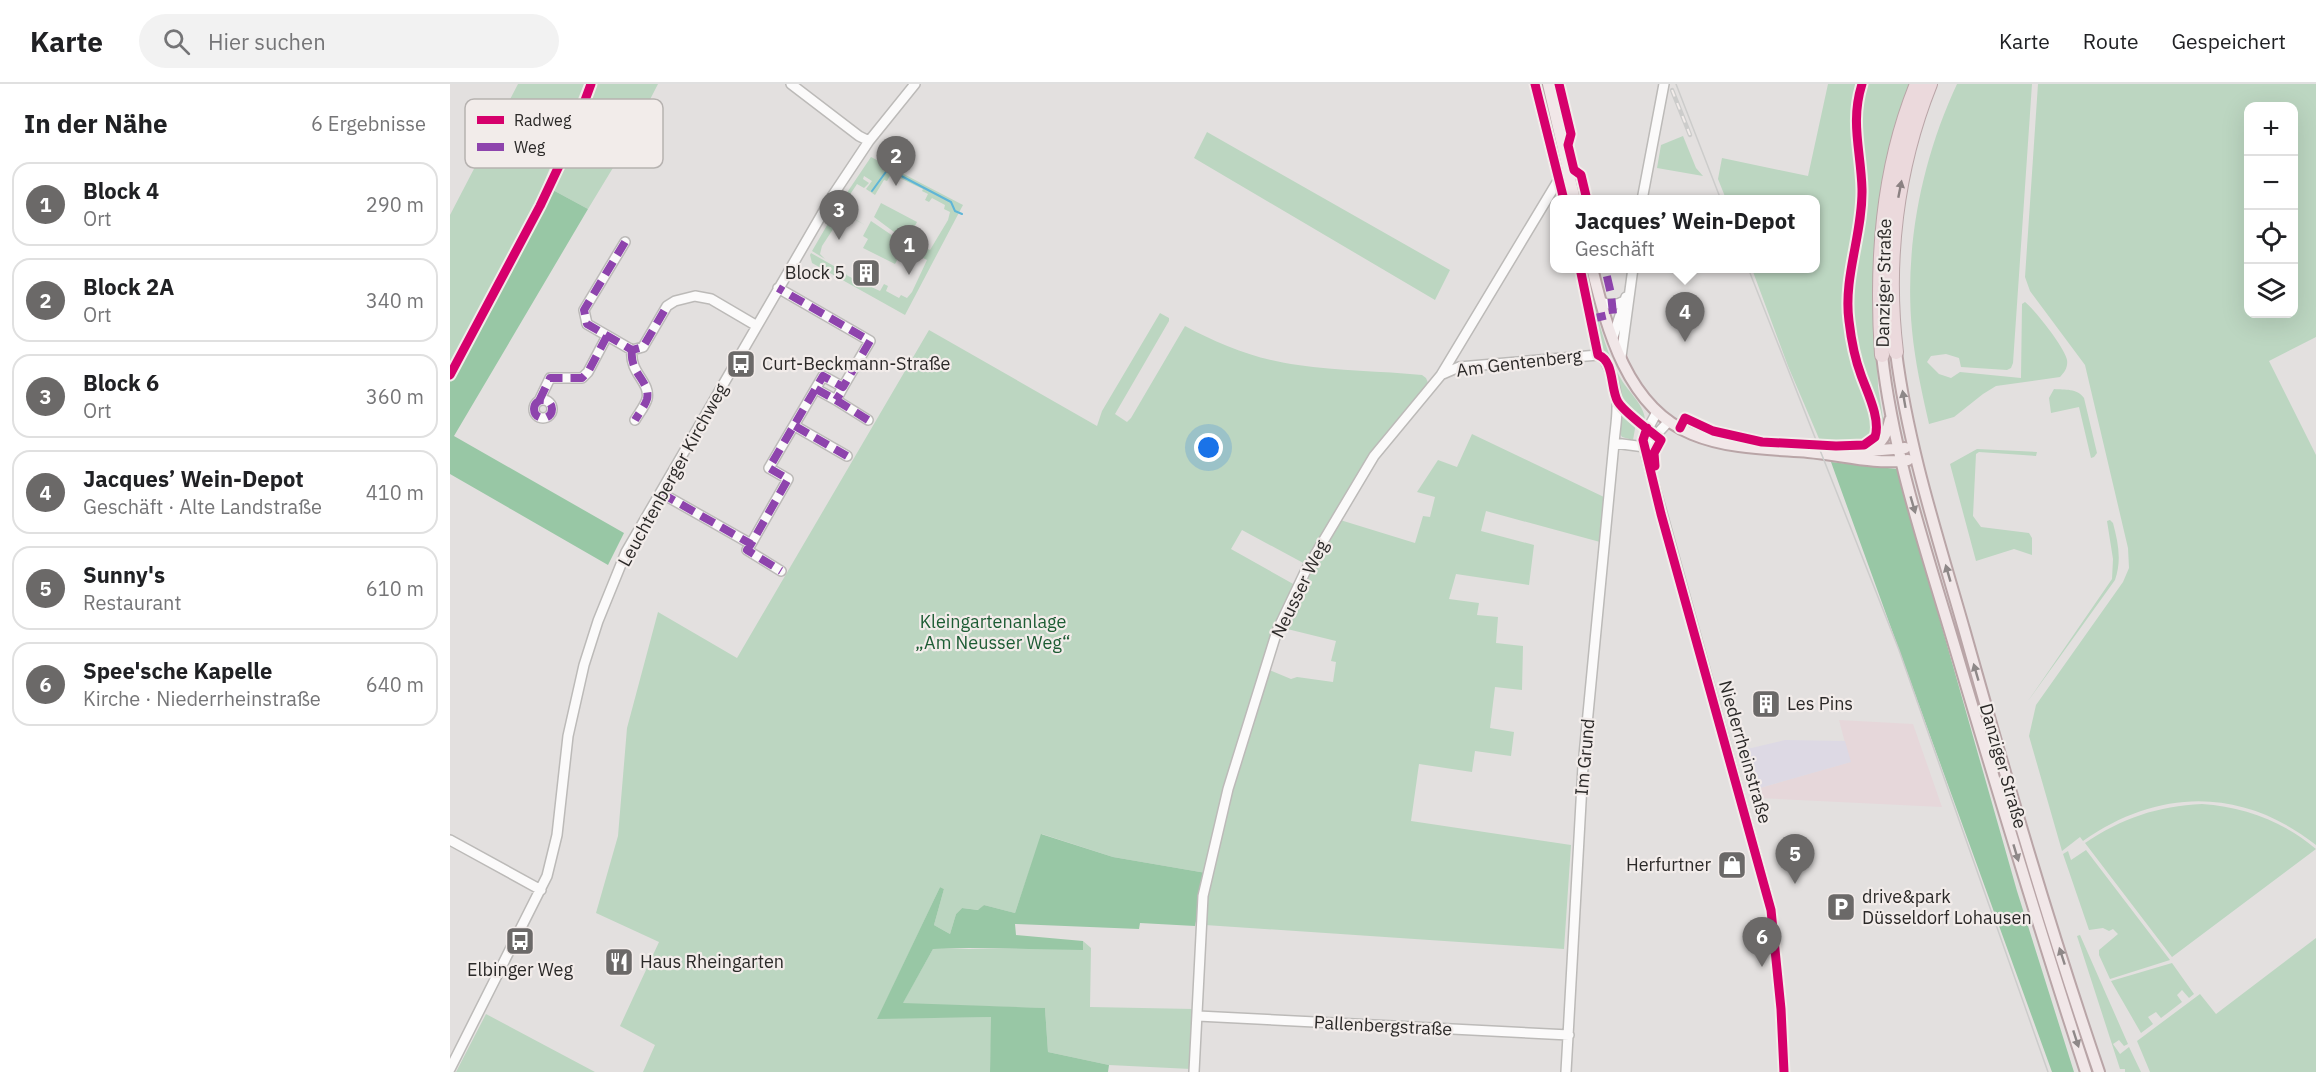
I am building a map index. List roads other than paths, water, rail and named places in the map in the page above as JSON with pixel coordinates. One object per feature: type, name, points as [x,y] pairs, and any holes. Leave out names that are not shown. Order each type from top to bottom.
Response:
[{"type":"highway","name":"Danziger Straße","points":[[1889,353],[1880,276],[1885,203],[1896,149],[1917,84]]},
{"type":"highway","name":"Danziger Straße","points":[[1889,353],[1893,325],[1892,269],[1897,206],[1908,153],[1930,84]]},
{"type":"main road","points":[[1548,84],[1574,195]]},
{"type":"main road","points":[[1593,273],[1620,357],[1636,386],[1657,412],[1690,434],[1761,449],[1832,454],[1872,462],[1917,458]]},
{"type":"main road","name":"Danziger Straße","points":[[1889,353],[1891,416],[1901,460],[2027,890],[2086,1072]]},
{"type":"main road","name":"Danziger Straße","points":[[1889,353],[2021,829],[2098,1072]]},
{"type":"main road","points":[[1866,451],[1879,444],[1887,434],[1891,416]]},
{"type":"main road","points":[[1832,454],[1914,446]]},
{"type":"street","points":[[791,84],[859,136],[869,141]]},
{"type":"street","name":"Leuchtenberger Kirchweg","points":[[450,1069],[541,890],[551,863],[557,835],[568,736],[584,665],[598,621],[626,552],[844,177],[869,141],[915,84]]},
{"type":"street","points":[[1643,195],[1664,84]]},
{"type":"street","name":"Neusser Weg","points":[[1550,195],[1568,170]]},
{"type":"street","name":"Neusser Weg","points":[[1194,1072],[1203,896],[1228,789],[1277,631],[1306,570],[1374,456],[1441,375],[1550,195]]},
{"type":"street","points":[[625,242],[584,310],[587,324],[632,350],[643,347],[668,306],[675,301],[695,296],[711,299],[757,326]]},
{"type":"street","points":[[1620,357],[1632,273]]},
{"type":"street","points":[[778,288],[870,340],[837,400]]},
{"type":"street","points":[[1613,337],[1623,301],[1630,290]]},
{"type":"street","points":[[1601,302],[1612,305],[1623,301]]},
{"type":"street","points":[[539,401],[550,378],[582,378],[588,372],[607,336]]},
{"type":"street","points":[[632,350],[631,361],[646,387],[648,397],[635,420]]},
{"type":"street","name":"Am Gentenberg","points":[[1441,375],[1459,368],[1598,355],[1603,357],[1607,364],[1617,401],[1614,443]]},
{"type":"street","points":[[781,571],[747,550],[788,479],[770,468],[823,376],[843,387]]},
{"type":"street","points":[[816,389],[868,420]]},
{"type":"street","name":"Niederrheinstraße","points":[[1657,412],[1643,440],[1661,514],[1771,910],[1782,1009],[1784,1072]]},
{"type":"street","points":[[1614,443],[1646,447],[1669,421]]},
{"type":"street","points":[[795,426],[847,456]]},
{"type":"street","name":"Im Grund","points":[[1566,1072],[1583,766],[1614,443]]},
{"type":"street","points":[[662,493],[751,544]]},
{"type":"street","points":[[450,840],[541,890]]},
{"type":"street","name":"Pallenbergstraße","points":[[1198,1016],[1569,1035]]},
{"type":"waterway","points":[[872,191],[888,169],[951,202],[955,211],[962,214]]},
{"type":"tram line","points":[[1676,84],[1719,195]]},
{"type":"tram line","points":[[1750,273],[1899,650],[2048,1072]]},
{"type":"railway","points":[[1672,90],[1690,135]]},
{"type":"place","name":"Block 2A","points":[[896,186]]},
{"type":"place","name":"Block 6","points":[[839,240]]},
{"type":"place","name":"Block 5","points":[[866,273]]},
{"type":"place","name":"Block 4","points":[[909,275]]},
{"type":"place","name":"Jacques’ Wein-Depot","points":[[1685,342]]},
{"type":"place","name":"Curt-Beckmann-Straße","points":[[741,364]]},
{"type":"place","name":"Les Pins","points":[[1766,704]]},
{"type":"place","name":"Herfurtner","points":[[1732,865]]},
{"type":"place","name":"Sunny's","points":[[1795,884]]},
{"type":"place","name":"drive&park Düsseldorf Lohausen","points":[[1841,907]]},
{"type":"place","name":"Elbinger Weg","points":[[520,941]]},
{"type":"place","name":"Haus Rheingarten","points":[[619,962]]},
{"type":"place","name":"Spee'sche Kapelle","points":[[1762,967]]},
{"type":"park label","name":"Kleingartenanlage „Am Neusser Weg“","points":[[993,632]]}]
